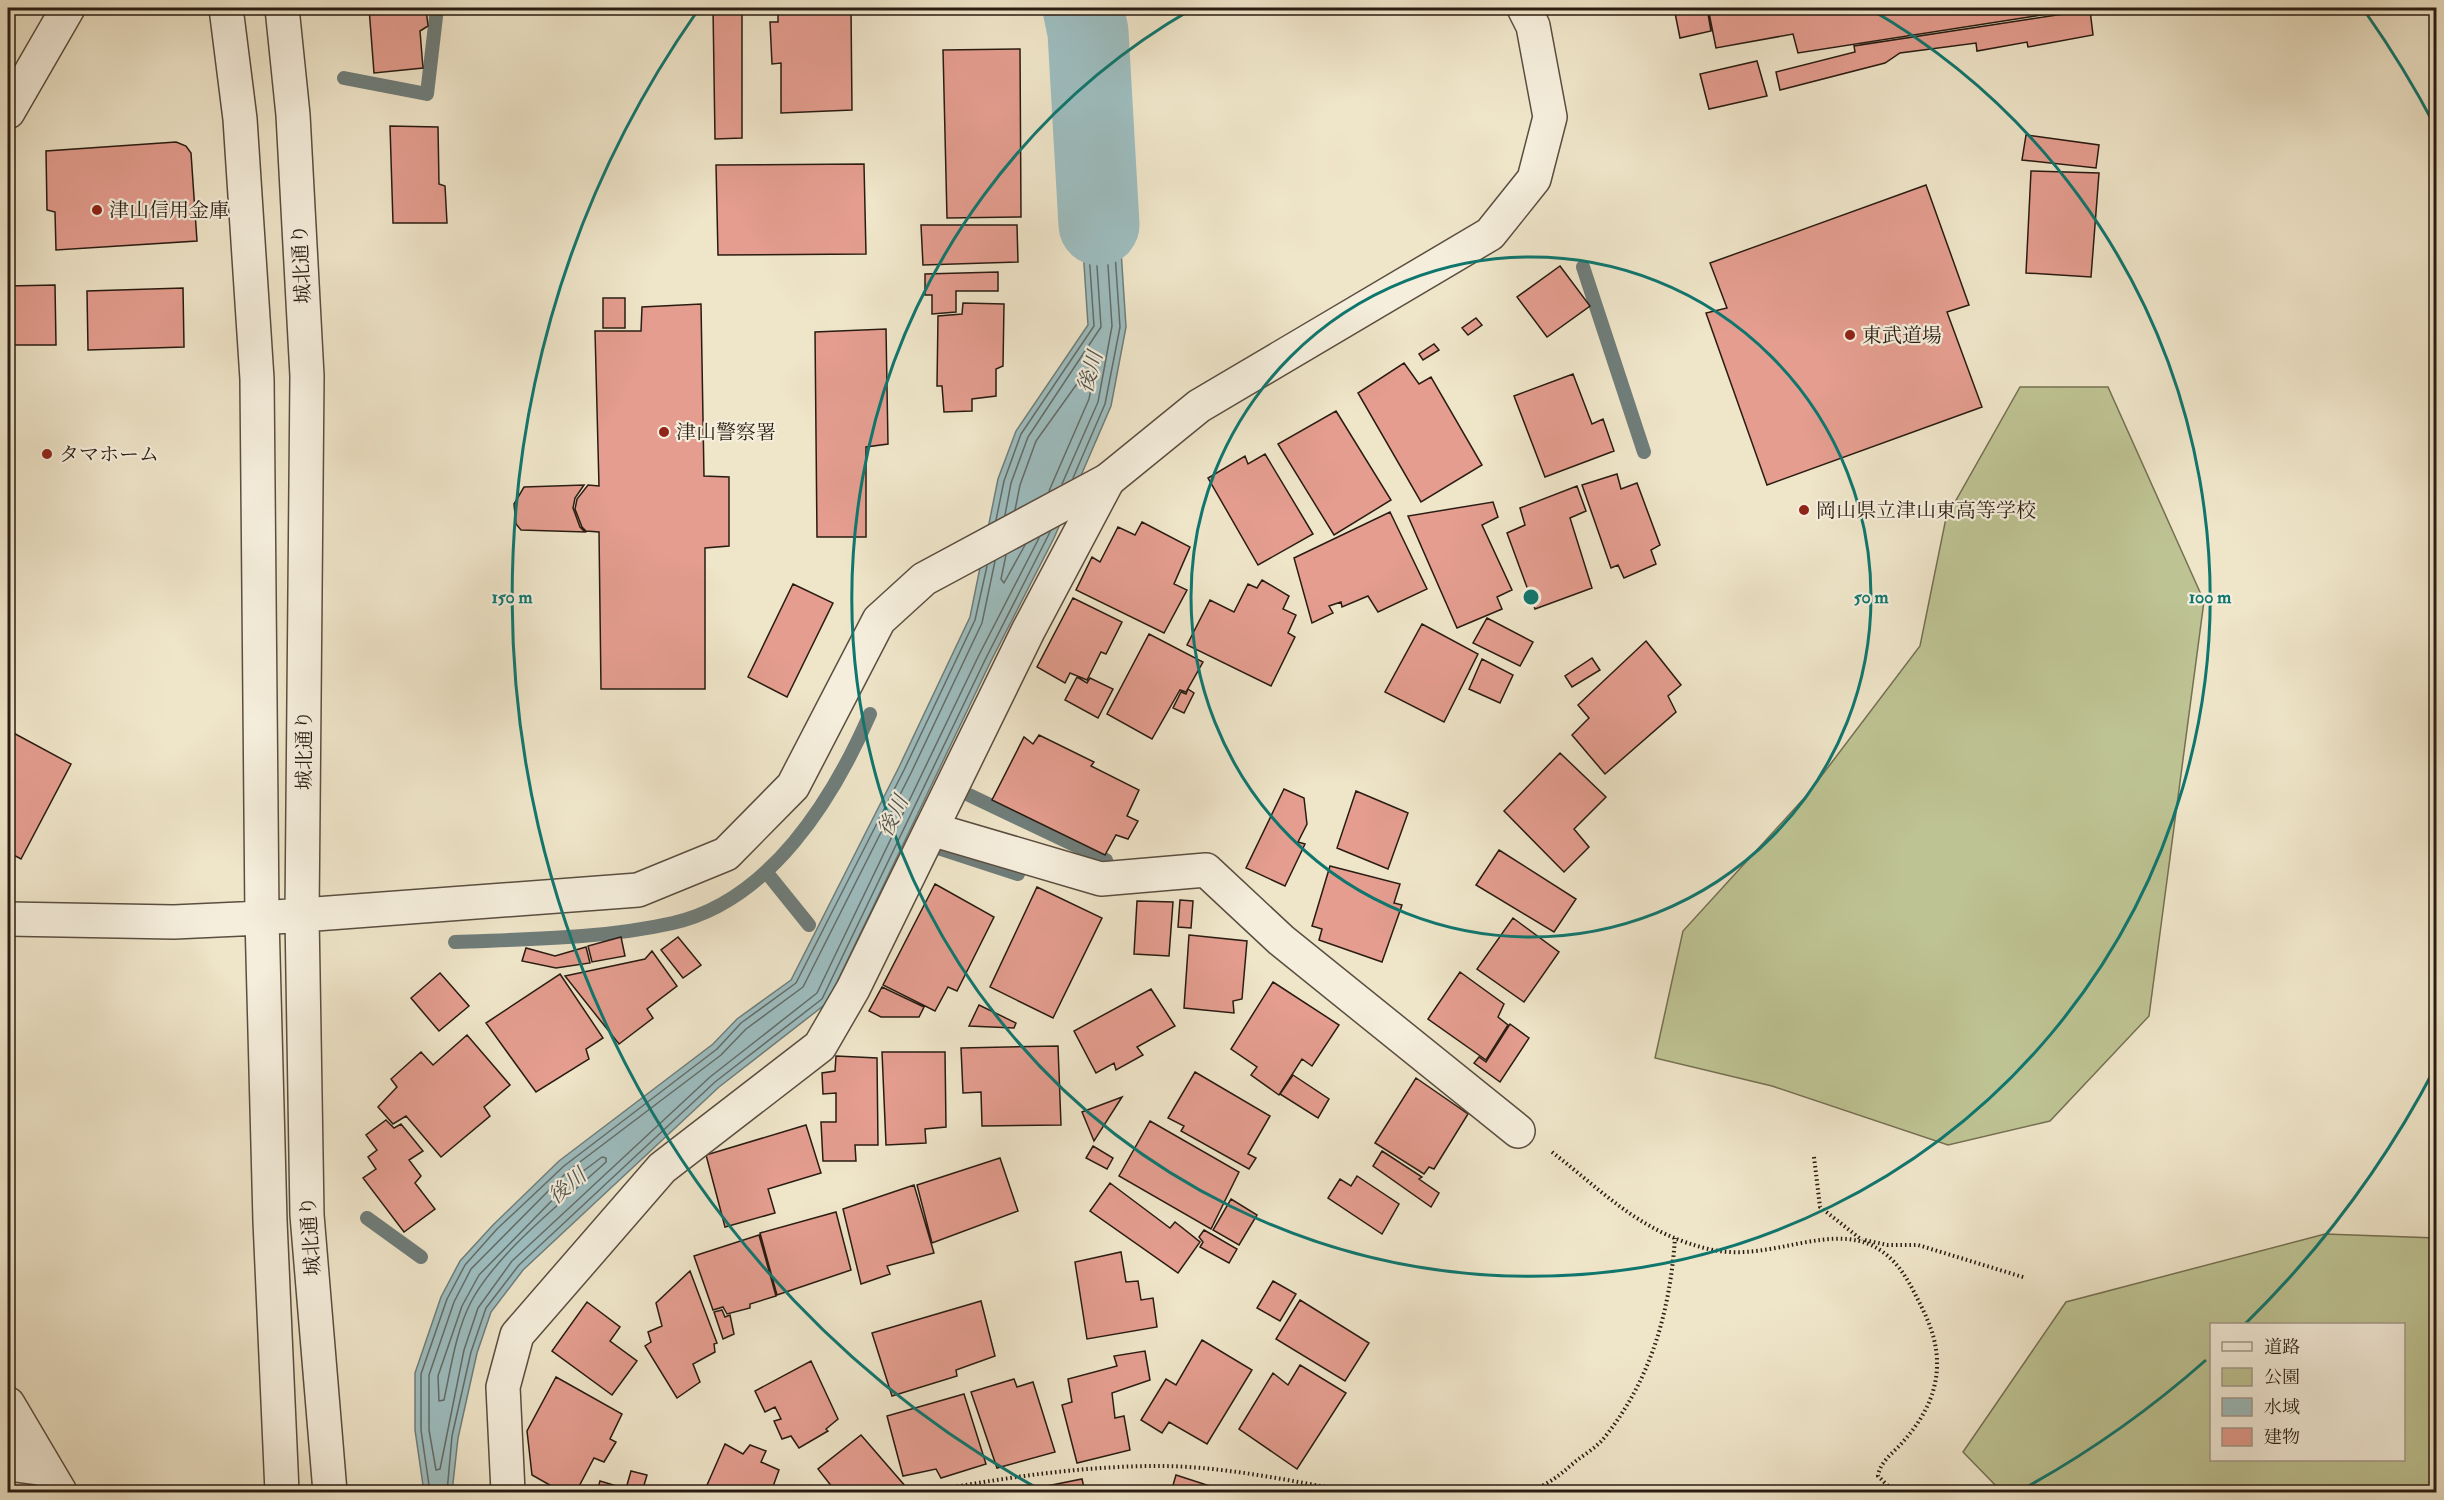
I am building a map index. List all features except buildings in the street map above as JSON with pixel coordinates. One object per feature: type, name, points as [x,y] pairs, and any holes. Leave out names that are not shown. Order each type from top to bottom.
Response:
[{"type":"street","points":[[8,112],[68,8]]},
{"type":"street","name":"城北通り","points":[[226,8],[240,119],[257,379],[262,918],[270,1221],[282,1492]]},
{"type":"street","name":"城北通り","points":[[282,8],[293,116],[307,376],[302,915],[307,1215],[330,1492]]},
{"type":"street","points":[[8,919],[174,922],[262,918],[638,890],[726,855],[793,786],[879,620],[924,579],[1108,480],[1198,406],[1490,234],[1534,178],[1551,117],[1533,26],[1524,8]]},
{"type":"street","points":[[508,1492],[503,1387],[517,1335],[662,1168],[820,1046],[852,989],[1028,631],[1108,480]]},
{"type":"street","points":[[931,829],[1101,879],[1206,870],[1281,940],[1518,1131]]},
{"type":"street","points":[[8,1404],[53,1481]]},
{"type":"street","points":[[8,1464],[53,1481]]},
{"type":"path","points":[[1518,1131],[1553,1153],[1642,1224],[1675,1238],[1716,1250],[1746,1251],[1842,1237],[1887,1245],[1918,1245],[2026,1278]]},
{"type":"path","points":[[1814,1157],[1820,1207],[1863,1240],[1886,1253],[1910,1282],[1929,1319],[1935,1342],[1937,1367],[1932,1397],[1902,1443],[1879,1467],[1878,1476],[1894,1492]]},
{"type":"path","points":[[1526,1492],[1546,1486],[1604,1439],[1647,1370],[1664,1317],[1672,1279],[1675,1238]]},
{"type":"path","points":[[926,1492],[1022,1475],[1159,1466],[1255,1474],[1354,1492]]},
{"type":"green space","points":[[2020,387],[2108,387],[2204,601],[2149,1016],[2050,1121],[1948,1145],[1772,1086],[1655,1058],[1683,931],[1807,795],[1920,646],[1946,518]]},
{"type":"green space","points":[[2325,1234],[2436,1238],[2436,1492],[2002,1492],[1963,1452],[2066,1302]]},
{"type":"water","points":[[1074,112],[1112,113],[1126,327],[1111,406],[1054,538],[990,663],[827,1003],[719,1087],[523,1270],[491,1312],[477,1353],[458,1438],[452,1492],[424,1492],[415,1430],[415,1373],[441,1297],[460,1261],[493,1225],[559,1161],[713,1044],[737,1019],[791,980],[899,767],[970,617],[998,479],[1016,431],[1088,325]]},
{"type":"waterway","points":[[344,78],[427,94],[437,8]]},
{"type":"waterway","name":"後川","points":[[1083,8],[1088,32],[1099,225]]},
{"type":"waterway","points":[[1583,267],[1644,452]]},
{"type":"waterway","points":[[455,942],[619,932],[673,923],[708,911],[740,893],[768,870],[794,842],[817,812],[837,779],[870,714]]},
{"type":"waterway","points":[[969,795],[1106,860]]},
{"type":"waterway","points":[[923,843],[1018,874]]},
{"type":"waterway","points":[[767,873],[809,925]]},
{"type":"waterway","points":[[367,1218],[421,1257]]},
{"type":"place","name":"津山信用金庫","points":[[97,210]]},
{"type":"place","name":"東武道場","points":[[1850,335]]},
{"type":"place","name":"津山警察署","points":[[664,432]]},
{"type":"place","name":"タマホーム","points":[[47,454]]},
{"type":"place","name":"岡山県立津山東高等学校","points":[[1804,510]]}]
